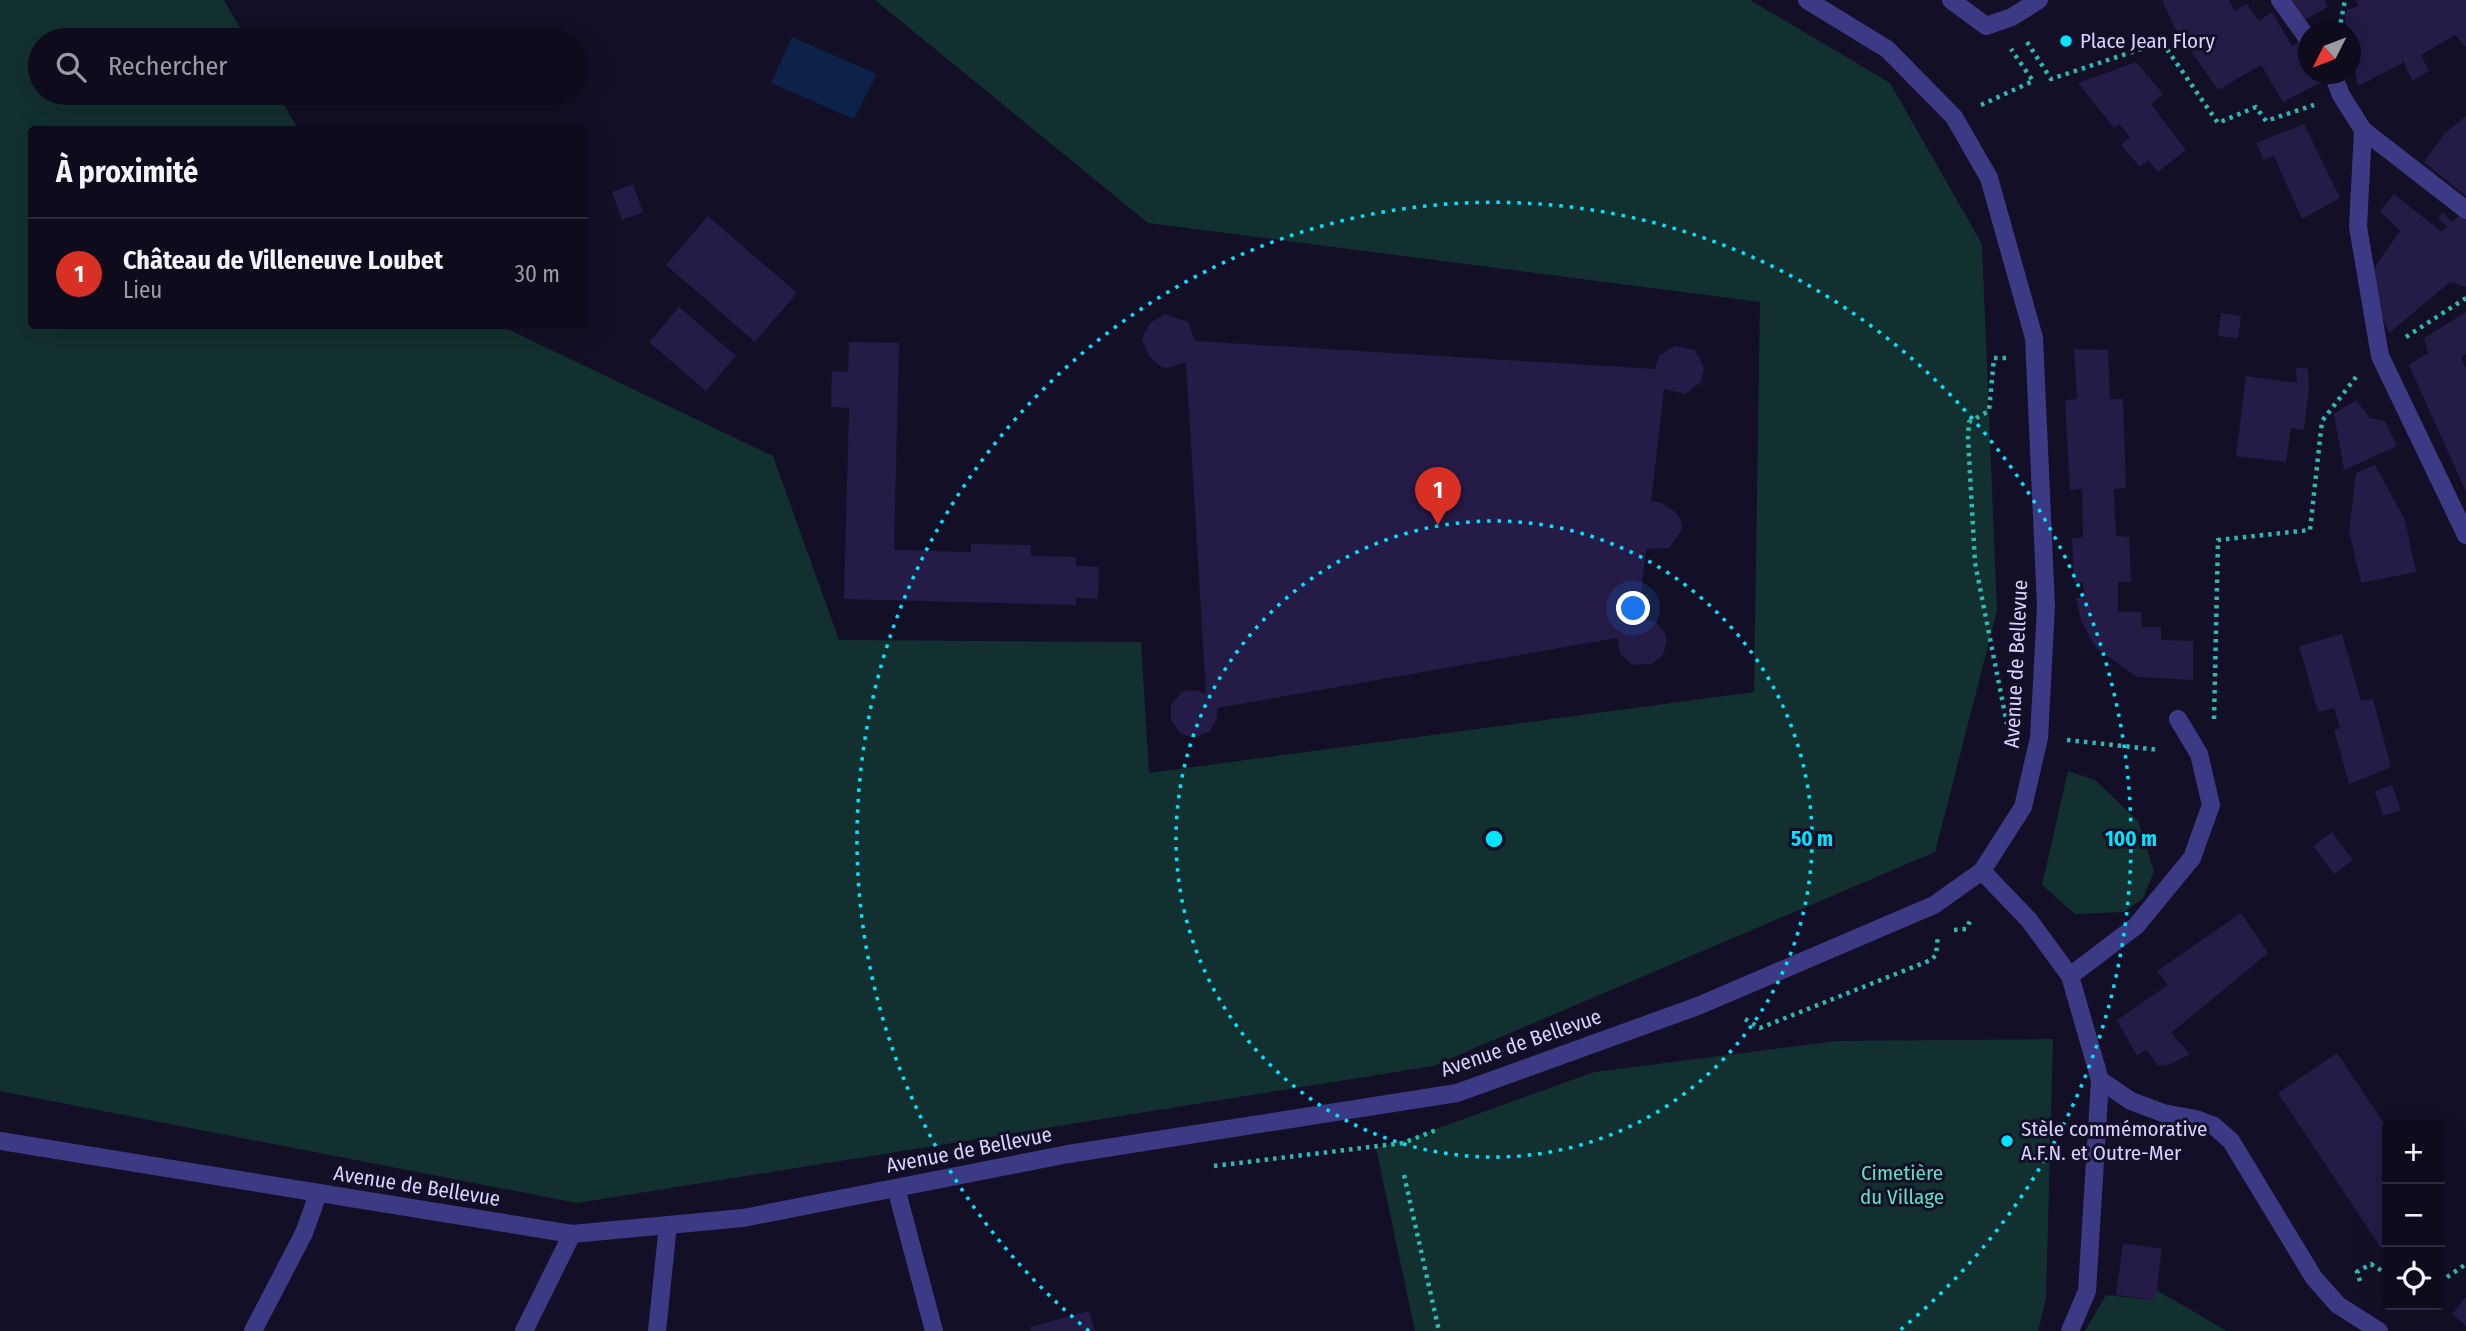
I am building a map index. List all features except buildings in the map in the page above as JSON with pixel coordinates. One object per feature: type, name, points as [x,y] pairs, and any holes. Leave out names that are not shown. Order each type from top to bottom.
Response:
[{"type":"street","name":"Avenue de Bellevue","points":[[0,1141],[572,1234],[743,1218],[1068,1154],[1457,1093],[1698,1006],[1934,905],[1982,871],[2023,807],[2039,738],[2046,606],[2031,318],[1989,178],[1954,117],[1887,48],[1807,0]]},
{"type":"street","points":[[1951,0],[1986,26],[1994,26],[2012,18],[2039,0]]},
{"type":"street","points":[[2280,0],[2298,25]]},
{"type":"street","points":[[2337,84],[2363,130],[2466,210]]},
{"type":"street","points":[[2363,130],[2358,228],[2380,356],[2465,531]]},
{"type":"street","points":[[2070,976],[2136,926],[2192,858],[2211,805],[2199,754],[2178,719]]},
{"type":"street","points":[[1982,871],[2029,920],[2070,976],[2100,1080],[2087,1291],[2070,1331]]},
{"type":"street","points":[[2100,1080],[2131,1101],[2162,1113],[2196,1119],[2214,1126],[2231,1141],[2314,1278],[2338,1305],[2379,1331]]},
{"type":"street","points":[[896,1188],[934,1331]]},
{"type":"street","points":[[253,1331],[304,1233],[318,1194]]},
{"type":"street","points":[[657,1331],[668,1225]]},
{"type":"street","points":[[524,1331],[572,1234]]},
{"type":"path","points":[[2341,21],[2345,0]]},
{"type":"path","points":[[2012,18],[2051,79],[2162,42],[2218,123],[2256,107],[2266,121],[2342,95]]},
{"type":"path","points":[[1954,117],[2033,81],[1994,26]]},
{"type":"path","points":[[2380,356],[2448,307],[2466,298]]},
{"type":"path","points":[[2007,726],[1975,563],[1968,430],[1969,422],[1989,411],[1994,358],[2035,359]]},
{"type":"path","points":[[2178,719],[2215,719],[2218,540],[2311,530],[2322,421],[2353,376],[2389,379]]},
{"type":"path","points":[[2039,738],[2199,754]]},
{"type":"path","points":[[1405,1175],[1439,1331]]},
{"type":"path","points":[[2445,1279],[2466,1264]]},
{"type":"green space","points":[[0,0],[224,0],[240,28],[28,28],[28,105],[284,105],[296,126],[28,126],[28,329],[507,329],[773,456],[839,640],[1141,642],[1149,773],[1754,692],[1760,302],[1148,223],[875,0],[1750,0],[1890,83],[1982,244],[1997,611],[1935,852],[1433,1066],[577,1203],[0,1091]]},
{"type":"green space","points":[[2068,771],[2095,780],[2138,821],[2154,872],[2143,898],[2124,912],[2075,914],[2042,885]]},
{"type":"green space","name":"Cimetière du Village","points":[[2053,1039],[2046,1298],[2038,1331],[1415,1331],[1376,1148],[1594,1072],[1837,1041]]},
{"type":"green space","points":[[2156,1290],[2227,1331],[2085,1331],[2106,1295],[2154,1300]]},
{"type":"water","points":[[792,37],[877,74],[854,119],[771,83]]},
{"type":"place","name":"Place Jean Flory","points":[[2066,41]]},
{"type":"place","name":"Château de Villeneuve Loubet","points":[[1438,525]]},
{"type":"place","name":"Stèle commémorative A.F.N. et Outre-Mer","points":[[2007,1141]]}]
